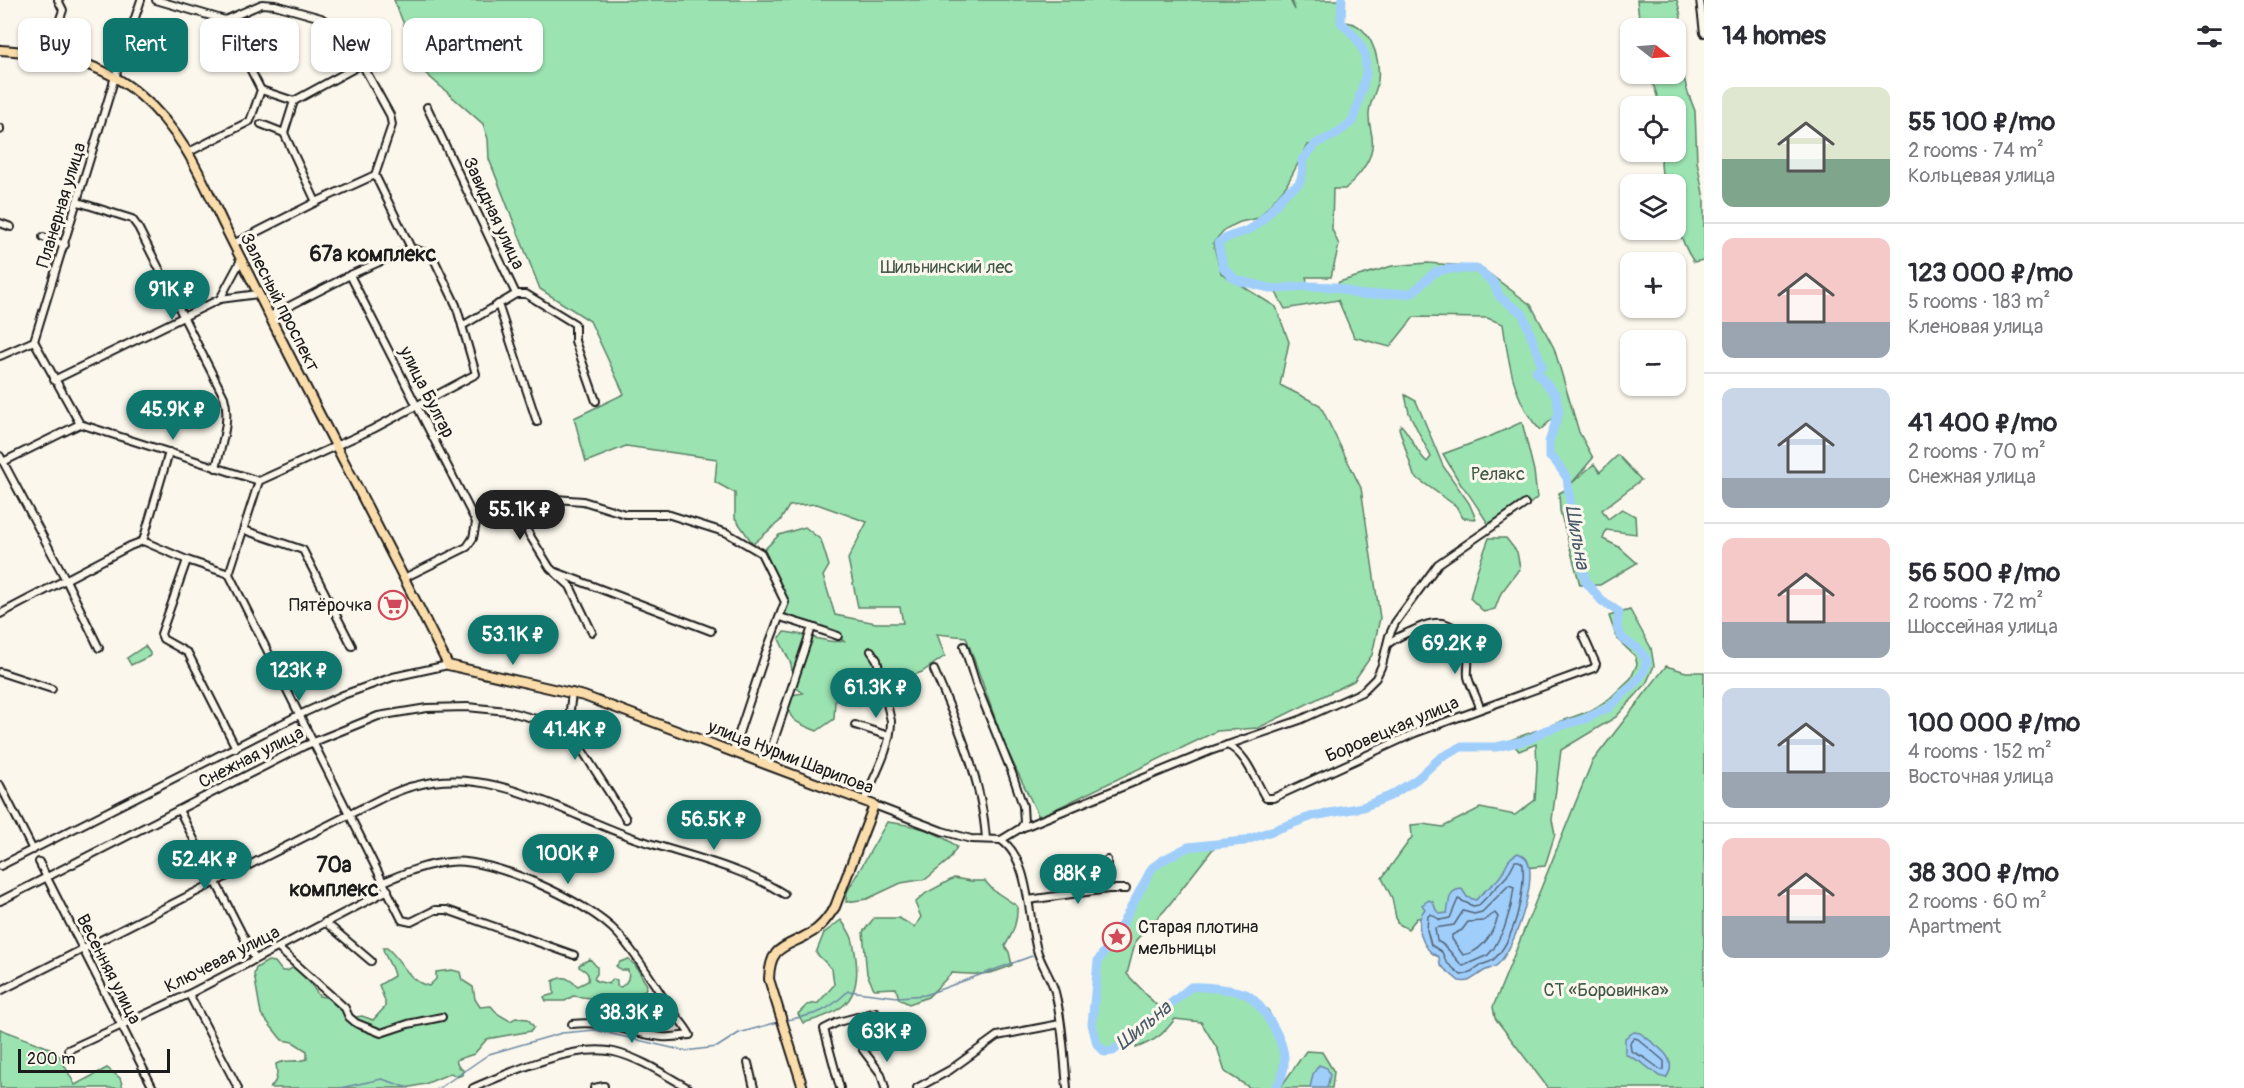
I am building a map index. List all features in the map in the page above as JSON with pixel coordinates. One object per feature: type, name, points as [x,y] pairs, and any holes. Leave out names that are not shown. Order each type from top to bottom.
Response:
[{"type":"main road","name":"Залесный проспект","points":[[0,50],[18,52]]},
{"type":"main road","name":"Залесный проспект","points":[[91,67],[115,77],[141,95],[175,130],[189,152],[258,294],[448,665]]},
{"type":"main road","name":"улица Нурми Шарипова","points":[[448,665],[572,692],[874,805]]},
{"type":"main road","points":[[803,1088],[769,979],[769,966],[774,954],[784,945],[811,934],[831,914],[874,805]]},
{"type":"street","points":[[58,0],[63,10],[60,18]]},
{"type":"street","name":"Планерная улица","points":[[34,341],[141,0]]},
{"type":"street","points":[[156,0],[218,18]]},
{"type":"street","points":[[1700,0],[1704,33]]},
{"type":"street","points":[[230,18],[262,4],[321,18]]},
{"type":"street","points":[[252,72],[261,90],[294,101]]},
{"type":"street","points":[[316,202],[284,133],[294,101],[347,72]]},
{"type":"street","points":[[366,72],[390,116],[392,125],[375,175],[411,248]]},
{"type":"street","points":[[189,152],[250,121],[261,90]]},
{"type":"street","name":"Завидная улица","points":[[427,107],[516,294],[526,294],[575,324],[575,341],[596,401]]},
{"type":"street","points":[[261,124],[284,133]]},
{"type":"street","points":[[234,244],[375,175]]},
{"type":"street","points":[[78,202],[132,219],[138,227],[224,398],[227,409],[216,468]]},
{"type":"street","points":[[0,223],[11,227]]},
{"type":"street","points":[[43,237],[64,245]]},
{"type":"street","points":[[99,648],[66,580],[1,459],[80,424],[259,481],[373,429],[476,374],[456,305],[432,255],[411,248],[270,316]]},
{"type":"street","points":[[220,299],[241,260]]},
{"type":"street","name":"улица Булгар","points":[[350,276],[476,522]]},
{"type":"street","points":[[54,380],[220,299],[258,294]]},
{"type":"street","points":[[462,326],[516,294]]},
{"type":"street","points":[[498,304],[537,422]]},
{"type":"street","points":[[0,356],[34,341],[80,424]]},
{"type":"street","points":[[143,542],[170,452]]},
{"type":"street","points":[[229,574],[259,481]]},
{"type":"street","points":[[404,578],[467,547],[473,538],[478,513],[527,497],[583,501],[625,514],[668,514],[727,532],[761,552],[786,602],[766,652],[734,751]]},
{"type":"street","points":[[509,502],[550,568],[570,586],[592,633]]},
{"type":"street","points":[[1001,840],[1019,830],[1227,744],[1300,720],[1362,692],[1376,678],[1395,623],[1438,564],[1525,504]]},
{"type":"street","points":[[244,530],[303,550],[352,646]]},
{"type":"street","points":[[0,614],[130,546],[143,542],[229,574],[349,816],[405,922],[411,922],[435,910],[447,910],[574,955]]},
{"type":"street","points":[[187,560],[160,634],[163,639],[188,653],[236,748]]},
{"type":"street","points":[[556,572],[711,631]]},
{"type":"street","points":[[570,586],[584,584]]},
{"type":"street","points":[[780,617],[838,636]]},
{"type":"street","points":[[1386,647],[1393,640],[1430,623],[1441,622],[1455,628],[1463,638],[1468,658],[1469,681],[1480,708]]},
{"type":"street","points":[[766,764],[812,627]]},
{"type":"street","name":"Боровецкая улица","points":[[1227,744],[1242,756],[1264,795],[1270,799],[1415,733],[1594,668],[1596,664],[1583,635]]},
{"type":"street","points":[[964,646],[976,684],[1023,806],[1024,823],[1019,830]]},
{"type":"street","points":[[864,801],[890,736],[891,721],[877,660],[871,651]]},
{"type":"street","points":[[0,866],[343,695],[393,677],[448,665]]},
{"type":"street","points":[[934,670],[960,730],[980,796],[986,839]]},
{"type":"street","points":[[0,672],[52,688]]},
{"type":"street","points":[[572,692],[568,728],[626,819]]},
{"type":"street","name":"Снежная улица","points":[[0,901],[313,742],[378,716],[427,708],[467,707],[507,711],[568,728]]},
{"type":"street","points":[[855,725],[890,736]]},
{"type":"street","points":[[0,991],[216,884],[384,797],[414,785],[448,780],[493,784],[545,800],[632,837],[761,880],[784,894]]},
{"type":"street","points":[[0,785],[33,850]]},
{"type":"street","name":"улица Нурми Шарипова","points":[[874,805],[964,838],[1001,840]]},
{"type":"street","points":[[179,810],[255,959]]},
{"type":"street","points":[[1001,840],[1008,844],[1019,864],[1036,949],[1055,993],[1067,1088]]},
{"type":"street","points":[[1107,860],[1108,889]]},
{"type":"street","name":"Весенняя улица","points":[[39,862],[153,1088]]},
{"type":"street","points":[[383,882],[414,869],[431,865],[470,862],[506,872],[576,901],[600,917],[619,935],[690,1035],[664,1038],[599,1023],[572,1024]]},
{"type":"street","points":[[1028,900],[1108,889],[1125,889]]},
{"type":"street","name":"Ключевая улица","points":[[68,1050],[189,994],[325,922],[389,892]]},
{"type":"street","points":[[325,922],[371,961]]},
{"type":"street","points":[[278,948],[345,1008],[349,1017],[365,1027],[381,1033],[408,1024],[442,1017]]},
{"type":"street","points":[[189,994],[238,1088]]},
{"type":"street","points":[[840,1088],[824,1029],[838,1022],[876,1012]]},
{"type":"street","points":[[917,1088],[950,1070],[997,1036],[1060,1024]]},
{"type":"street","points":[[473,1088],[527,1065],[585,1051],[600,1050],[630,1058],[688,1088]]},
{"type":"street","points":[[863,1050],[881,1074],[885,1088]]},
{"type":"street","points":[[748,1064],[754,1088]]},
{"type":"street","points":[[594,1088],[604,1086]]},
{"type":"green space","name":"Шильнинский лес","points":[[394,0],[1290,0],[1295,10],[1292,0],[1342,0],[1341,22],[1359,27],[1366,33],[1375,51],[1377,84],[1369,112],[1372,144],[1370,156],[1363,170],[1345,189],[1333,189],[1332,229],[1339,245],[1331,277],[1306,277],[1308,286],[1335,287],[1339,282],[1392,266],[1427,263],[1480,267],[1531,305],[1554,348],[1579,432],[1593,458],[1572,483],[1594,464],[1600,472],[1618,455],[1641,480],[1602,510],[1608,519],[1622,509],[1635,516],[1636,534],[1606,530],[1603,539],[1619,547],[1637,563],[1600,585],[1580,585],[1560,511],[1559,493],[1567,489],[1566,479],[1560,467],[1549,456],[1549,442],[1559,413],[1540,430],[1531,419],[1518,394],[1507,352],[1503,324],[1487,318],[1414,317],[1390,347],[1354,337],[1338,300],[1285,309],[1274,289],[1236,280],[1223,267],[1218,243],[1257,224],[1267,216],[1288,191],[1298,184],[1303,169],[1302,160],[1316,144],[1308,145],[1286,186],[1259,218],[1240,222],[1225,229],[1213,243],[1221,273],[1276,307],[1289,342],[1280,385],[1320,405],[1361,488],[1380,618],[1372,655],[1354,681],[1258,728],[1217,731],[1039,817],[1005,746],[966,637],[937,634],[945,656],[922,672],[897,681],[891,670],[884,668],[876,690],[865,703],[859,706],[856,689],[843,689],[835,701],[834,719],[817,731],[798,723],[788,711],[785,696],[803,693],[794,686],[791,664],[779,639],[784,632],[830,641],[844,641],[836,636],[780,617],[785,602],[761,553],[779,535],[805,527],[821,540],[829,566],[823,576],[835,615],[876,623],[903,623],[900,607],[858,607],[848,559],[867,522],[817,504],[789,506],[780,521],[753,544],[735,518],[735,493],[715,482],[717,459],[626,446],[586,462],[574,418],[624,394],[590,321],[540,289],[489,159],[488,139],[483,124],[424,72],[543,72],[543,18],[403,18],[403,22]]},
{"type":"green space","points":[[1637,0],[1677,0],[1681,16],[1681,18],[1639,18]]},
{"type":"green space","points":[[1653,84],[1686,84],[1695,111],[1697,161],[1704,199],[1704,260],[1694,262],[1683,240],[1686,240],[1686,174],[1662,174],[1661,162],[1686,162],[1686,96],[1657,96]]},
{"type":"green space","points":[[1405,395],[1416,401],[1443,466],[1469,503],[1476,519],[1463,518],[1456,506],[1414,476],[1399,428],[1401,425],[1427,462],[1431,457],[1409,413]]},
{"type":"green space","name":"Релакс","points":[[1522,422],[1534,471],[1537,498],[1515,516],[1492,529],[1461,485],[1443,454]]},
{"type":"green space","points":[[1489,538],[1506,538],[1517,552],[1520,568],[1501,593],[1495,609],[1484,612],[1470,598]]},
{"type":"green space","points":[[1630,610],[1651,648],[1654,666],[1646,684],[1616,717],[1561,750],[1552,820],[1555,834],[1545,866],[1514,869],[1484,899],[1445,917],[1417,918],[1408,929],[1397,923],[1392,898],[1382,878],[1412,837],[1411,825],[1443,827],[1480,808],[1515,815],[1535,800],[1536,744],[1519,751],[1510,740],[1592,710],[1609,699],[1631,678],[1637,664],[1635,656],[1617,639],[1609,616]]},
{"type":"green space","points":[[145,646],[150,656],[131,665],[127,658]]},
{"type":"green space","name":"СТ «Боровинка»","points":[[1666,666],[1686,672],[1704,672],[1704,1088],[1548,1088],[1495,1018],[1493,1007],[1592,762]]},
{"type":"green space","points":[[887,822],[924,829],[941,836],[957,847],[949,860],[926,879],[901,883],[867,899],[846,902],[847,892]]},
{"type":"green space","points":[[1216,845],[1165,910],[1136,940],[1127,974],[1161,1010],[1163,1004],[1201,986],[1239,989],[1268,1010],[1284,1043],[1286,1065],[1279,1088],[1250,1088],[1225,1072],[1218,1050],[1201,1022],[1175,1019],[1158,1037],[1136,1048],[1136,1041],[1158,1014],[1119,1047],[1105,1052],[1097,1044],[1092,1024],[1098,961],[1120,928],[1152,868],[1188,847]]},
{"type":"green space","points":[[954,878],[985,881],[993,890],[1017,906],[1014,927],[1005,946],[1012,965],[983,974],[952,973],[928,997],[909,1004],[899,999],[896,988],[874,989],[867,974],[863,932],[874,918],[899,918],[915,927],[921,917],[915,903],[926,893]]},
{"type":"green space","points":[[841,920],[850,934],[856,959],[857,973],[852,995],[846,1003],[828,1015],[803,1023],[798,1014],[807,1005],[818,1003],[834,985],[832,969],[816,953],[824,933]]},
{"type":"green space","points":[[383,948],[387,948],[422,984],[429,986],[436,979],[436,972],[452,970],[460,972],[462,980],[473,987],[475,999],[480,1007],[491,1006],[498,1014],[510,1021],[516,1018],[528,1019],[534,1027],[531,1031],[487,1039],[474,1054],[456,1060],[458,1066],[463,1070],[462,1075],[457,1077],[451,1073],[425,1084],[406,1088],[270,1088],[276,1078],[276,1064],[307,1059],[307,1051],[293,1042],[282,1040],[261,1014],[254,974],[256,968],[268,961],[275,962],[282,971],[294,967],[303,972],[319,996],[330,998],[356,1017],[362,1016],[373,1020],[385,1007],[379,985],[394,976]]},
{"type":"green space","points":[[590,959],[597,967],[597,974],[594,978],[596,981],[609,984],[613,979],[617,980],[617,986],[621,987],[628,980],[628,970],[621,970],[616,966],[628,959],[635,965],[647,985],[645,990],[626,1001],[612,1004],[573,996],[565,1001],[546,1001],[544,997],[554,994],[553,981],[557,979],[566,978],[578,986],[588,981],[588,974],[579,965]]},
{"type":"green space","points":[[0,1029],[52,1049],[60,1057],[75,1085],[107,1068],[120,1078],[123,1088],[0,1088]]},
{"type":"green space","points":[[1306,1051],[1322,1052],[1334,1072],[1332,1088],[1280,1088]]},
{"type":"water","points":[[1518,853],[1527,860],[1530,872],[1529,885],[1527,900],[1510,947],[1496,966],[1468,981],[1459,981],[1440,965],[1439,957],[1433,954],[1424,943],[1420,929],[1421,915],[1425,909],[1422,905],[1429,900],[1433,902],[1440,914],[1447,913],[1451,894],[1462,889],[1467,897],[1476,900],[1497,880],[1508,861]]},
{"type":"water","points":[[1634,1032],[1640,1033],[1664,1052],[1670,1064],[1670,1071],[1666,1078],[1659,1076],[1625,1054],[1625,1038]]},
{"type":"water","points":[[1319,1065],[1327,1068],[1330,1075],[1327,1088],[1310,1088],[1313,1074]]},
{"type":"waterway","name":"Шильна","points":[[1275,1088],[1281,1078],[1284,1065],[1283,1049],[1271,1022],[1259,1005],[1242,993],[1191,987],[1113,1051],[1105,1052],[1097,1044],[1092,1024],[1098,961],[1120,928],[1152,868],[1188,847],[1244,841],[1313,816],[1363,807],[1390,796],[1417,779],[1440,758],[1461,747],[1496,747],[1528,740],[1546,730],[1585,719],[1608,708],[1634,684],[1643,673],[1647,661],[1640,650],[1623,639],[1617,628],[1619,612],[1602,601],[1586,582],[1574,530],[1567,478],[1549,456],[1549,442],[1559,412],[1556,395],[1536,371],[1542,366],[1523,314],[1500,297],[1493,282],[1477,269],[1447,269],[1435,272],[1412,293],[1360,295],[1335,287],[1308,286],[1274,289],[1236,280],[1223,267],[1218,243],[1227,237],[1248,230],[1262,220],[1283,196],[1299,183],[1302,160],[1317,143],[1335,135],[1353,121],[1366,74],[1365,54],[1357,39],[1341,22],[1342,0]]},
{"type":"waterway","points":[[787,1020],[820,1012],[848,991],[898,997],[925,995],[1032,956]]},
{"type":"waterway","points":[[437,1088],[489,1054],[562,1033],[595,1030],[685,1051],[717,1047],[739,1033],[778,1022]]},
{"type":"waterway","points":[[340,1088],[382,1079],[409,1088]]},
{"type":"place","name":"Пятёрочка","points":[[393,605]]},
{"type":"place","name":"Старая плотина мельницы","points":[[1117,937]]},
{"type":"district","name":"67а комплекс","points":[[373,254]]},
{"type":"district","name":"70а комплекс","points":[[334,877]]}]
